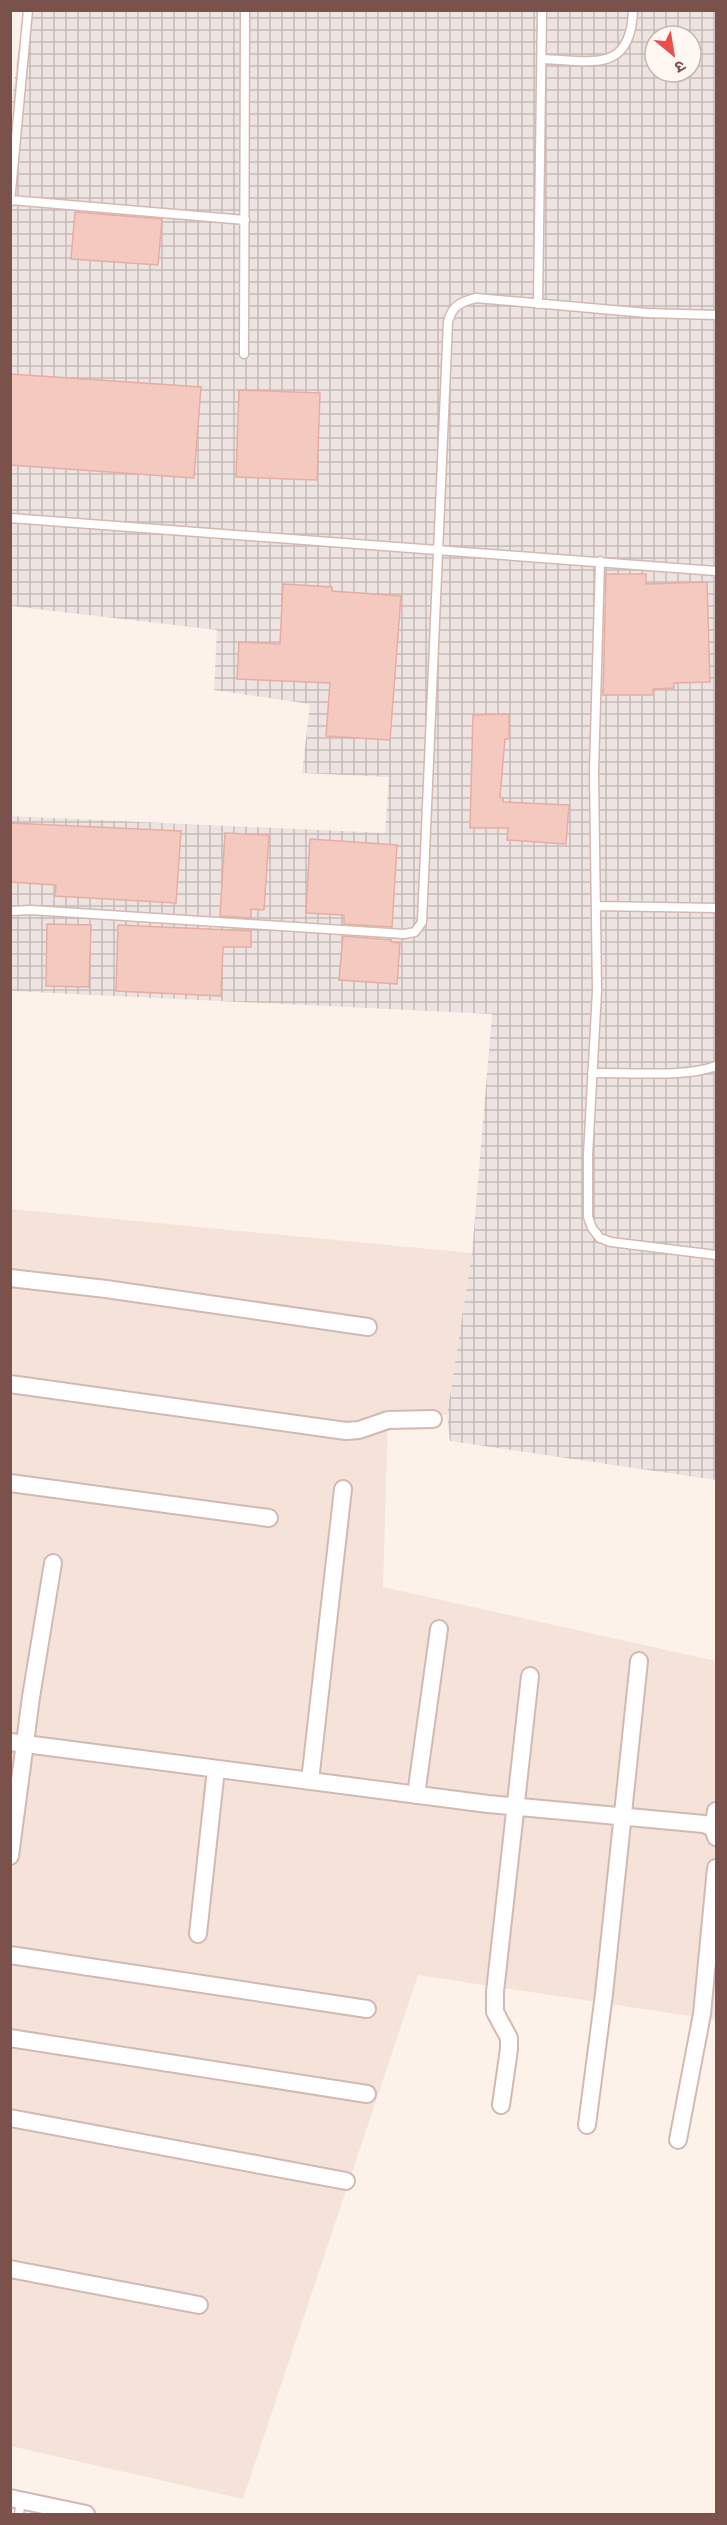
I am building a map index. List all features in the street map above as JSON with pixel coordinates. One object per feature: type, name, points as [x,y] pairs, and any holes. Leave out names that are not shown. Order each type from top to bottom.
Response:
[{"type":"street","points":[[10,1278],[106,1289],[368,1327]]},
{"type":"street","points":[[10,1384],[346,1431],[359,1430],[388,1420],[433,1419]]},
{"type":"street","points":[[10,1483],[269,1518]]},
{"type":"street","points":[[310,1781],[343,1489]]},
{"type":"street","points":[[10,1856],[18,1743],[53,1563]]},
{"type":"street","points":[[416,1795],[439,1629]]},
{"type":"street","points":[[587,2125],[639,1661]]},
{"type":"street","points":[[501,2105],[509,2038],[495,2012],[495,1992],[530,1676]]},
{"type":"street","points":[[18,1743],[516,1807],[716,1825]]},
{"type":"street","points":[[198,1934],[216,1769]]},
{"type":"street","points":[[678,2140],[702,2014],[717,1868]]},
{"type":"street","points":[[10,1955],[367,2009]]},
{"type":"street","points":[[10,2038],[367,2094]]},
{"type":"street","points":[[10,2118],[346,2181]]},
{"type":"street","points":[[10,2269],[199,2305]]},
{"type":"street","points":[[17,2504],[86,2514]]},
{"type":"lane","points":[[28,10],[11,201],[245,220]]},
{"type":"lane","points":[[244,354],[245,10]]},
{"type":"lane","points":[[538,304],[542,10]]},
{"type":"lane","points":[[542,59],[614,58],[624,51],[633,10]]},
{"type":"lane","points":[[10,911],[31,910],[404,934],[415,932],[422,922],[440,549],[448,322],[451,311],[462,301],[476,298],[647,313],[717,315]]},
{"type":"lane","points":[[10,519],[717,571]]},
{"type":"lane","points":[[600,561],[594,772],[597,991],[588,1155],[588,1216],[592,1228],[600,1238],[611,1242],[717,1256]]},
{"type":"lane","points":[[596,906],[717,908]]},
{"type":"lane","points":[[592,1073],[685,1071],[717,1066]]},
{"type":"shaded area","points":[[24,11],[716,11],[716,1480],[450,1441],[447,1415],[472,1253],[492,1014],[11,991],[11,816],[385,833],[389,777],[302,773],[310,704],[214,690],[217,630],[11,606],[10,113]]},
{"type":"shaded area","points":[[11,1209],[472,1253],[447,1415],[388,1414],[383,1587],[716,1661],[716,2020],[418,1975],[243,2499],[11,2446]]},
{"type":"building","points":[[75,212],[162,219],[158,265],[71,259]]},
{"type":"building","points":[[10,374],[201,387],[194,478],[10,465]]},
{"type":"building","points":[[239,390],[320,393],[317,480],[236,477]]},
{"type":"building","points":[[606,574],[646,574],[646,584],[707,582],[710,682],[674,683],[674,688],[653,689],[653,695],[603,695]]},
{"type":"building","points":[[283,584],[332,587],[332,591],[401,596],[390,740],[326,736],[330,683],[237,679],[239,642],[280,644]]},
{"type":"building","points":[[509,714],[509,739],[505,739],[500,797],[503,798],[503,802],[569,805],[566,844],[507,840],[508,828],[470,828],[473,715]]},
{"type":"building","points":[[10,823],[181,831],[176,903],[55,896],[56,885],[10,882]]},
{"type":"building","points":[[225,833],[269,835],[264,910],[251,909],[251,918],[220,916]]},
{"type":"building","points":[[310,839],[397,845],[392,927],[344,924],[344,915],[306,913]]},
{"type":"building","points":[[47,924],[91,925],[89,987],[46,986]]},
{"type":"building","points":[[118,925],[251,931],[251,947],[223,947],[221,996],[116,991]]},
{"type":"building","points":[[343,936],[391,940],[391,942],[400,943],[397,984],[339,980]]}]
